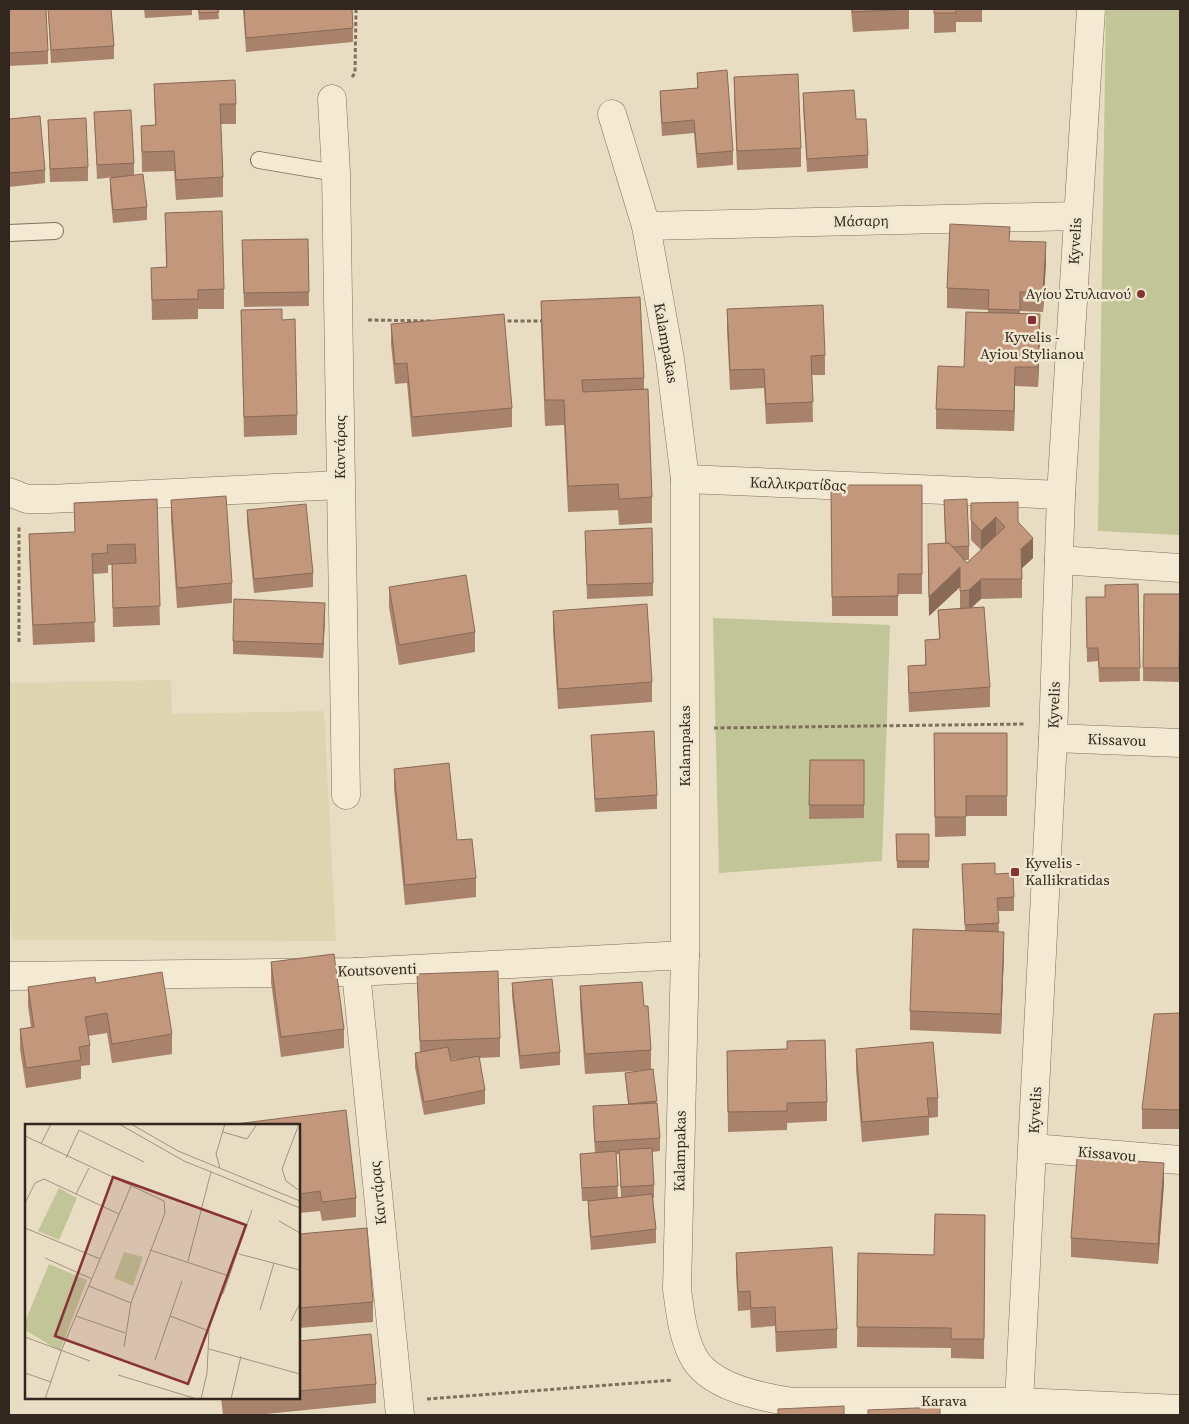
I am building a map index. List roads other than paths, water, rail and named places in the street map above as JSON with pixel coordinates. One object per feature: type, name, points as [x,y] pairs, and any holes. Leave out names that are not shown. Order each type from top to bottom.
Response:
[{"type":"street","name":"Kyvelis","points":[[1019,1402],[1053,731],[1061,495],[1076,216],[1091,9]]},
{"type":"street","name":"Καντάρας","points":[[332,99],[336,173],[339,320],[346,795]]},
{"type":"street","name":"Kalampakas","points":[[612,114],[646,226],[670,359],[685,479],[684,955],[677,1289],[681,1323],[692,1355],[713,1377]]},
{"type":"street","name":"Μάσαρη","points":[[646,226],[1076,216]]},
{"type":"street","name":"Καλλικρατίδας","points":[[685,479],[1061,495]]},
{"type":"street","points":[[14,494],[28,499],[340,485]]},
{"type":"street","points":[[1059,560],[1180,568]]},
{"type":"street","name":"Kissavou","points":[[1053,731],[1180,743]]},
{"type":"street","name":"Koutsoventi","points":[[9,976],[356,972],[684,955]]},
{"type":"street","name":"Καντάρας","points":[[356,972],[400,1408]]},
{"type":"street","name":"Kissavou","points":[[1033,1148],[1180,1160]]},
{"type":"street","name":"Karava","points":[[713,1377],[757,1396],[794,1402],[1019,1402],[1180,1409]]},
{"type":"lane","points":[[259,160],[336,173]]},
{"type":"lane","points":[[9,232],[55,231]]},
{"type":"place","name":"Αγίου Στυλιανού","points":[[1141,294]]},
{"type":"place","name":"Kyvelis - Ayiou Stylianou","points":[[1032,320]]},
{"type":"place","name":"Kyvelis - Kallikratidas","points":[[1015,872]]}]
